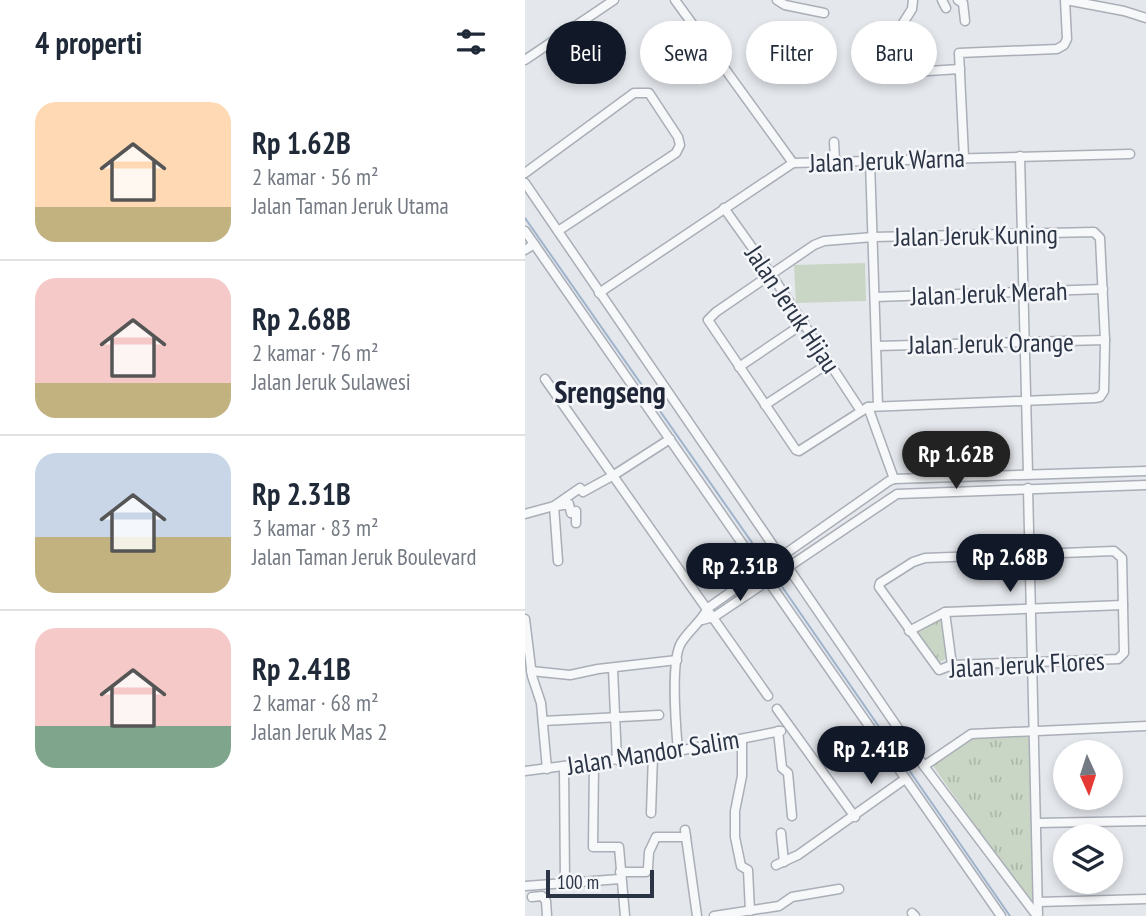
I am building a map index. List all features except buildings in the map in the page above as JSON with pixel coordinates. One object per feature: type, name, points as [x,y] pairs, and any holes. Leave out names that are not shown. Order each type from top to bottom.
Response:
[{"type":"street","points":[[525,60],[614,0]]},
{"type":"street","points":[[675,0],[793,163]]},
{"type":"street","points":[[777,0],[785,5],[797,3],[824,13]]},
{"type":"street","points":[[904,21],[912,9],[913,0]]},
{"type":"street","points":[[958,0],[963,3],[965,21]]},
{"type":"street","points":[[964,157],[959,53],[1058,49],[1064,45],[1067,38],[1065,0],[1146,18]]},
{"type":"street","points":[[937,70],[960,69]]},
{"type":"street","points":[[525,173],[634,93],[649,93],[678,137],[680,145],[676,153],[558,231]]},
{"type":"street","points":[[834,142],[835,161]]},
{"type":"street","name":"Jalan Jeruk Warna","points":[[599,293],[793,163],[1130,154]]},
{"type":"street","points":[[1020,156],[1028,474]]},
{"type":"street","name":"Jalan Jeruk Hijau","points":[[870,161],[879,405]]},
{"type":"street","points":[[525,183],[778,558],[924,766],[1038,916]]},
{"type":"street","name":"Jalan Jeruk Hijau","points":[[724,208],[829,363],[865,409],[894,479]]},
{"type":"street","points":[[525,231],[771,579],[1001,916]]},
{"type":"street","name":"Jalan Jeruk Kuning","points":[[1021,233],[1099,234],[1105,340],[1104,391],[1100,397],[879,405],[865,409],[799,451],[710,325],[709,317],[824,241],[1021,233]]},
{"type":"street","points":[[525,250],[534,244]]},
{"type":"street","name":"Jalan Jeruk Merah","points":[[875,297],[1103,289]]},
{"type":"street","points":[[739,367],[804,323]]},
{"type":"street","name":"Jalan Jeruk Orange","points":[[877,346],[1105,340]]},
{"type":"street","points":[[765,405],[829,363]]},
{"type":"street","points":[[545,379],[768,696]]},
{"type":"street","points":[[554,506],[580,488],[583,492],[614,475],[670,439]]},
{"type":"street","points":[[678,751],[674,702],[677,660],[681,642],[702,620],[708,608],[894,479],[1146,471]]},
{"type":"street","points":[[702,620],[714,617],[897,494],[1146,485]]},
{"type":"street","points":[[1028,488],[1038,916]]},
{"type":"street","points":[[525,514],[569,504],[571,513],[576,512],[576,523]]},
{"type":"street","points":[[554,506],[558,561]]},
{"type":"street","points":[[792,548],[795,557],[800,559]]},
{"type":"street","name":"Jalan Jeruk Flores","points":[[1117,552],[1122,558],[1123,605],[1124,653],[1121,658],[952,665],[941,670],[937,669],[879,587],[880,583],[902,569],[925,558],[1117,552]]},
{"type":"street","points":[[909,631],[945,612],[1123,605]]},
{"type":"street","points":[[945,612],[952,665]]},
{"type":"street","points":[[525,618],[529,674],[541,703],[547,769]]},
{"type":"street","points":[[529,674],[571,675],[677,660]]},
{"type":"street","points":[[613,669],[617,760]]},
{"type":"street","points":[[778,709],[855,817]]},
{"type":"street","points":[[543,722],[659,715]]},
{"type":"street","points":[[924,766],[971,734],[1146,726]]},
{"type":"street","name":"Jalan Mandor Salim","points":[[525,771],[653,755],[779,731],[782,768],[787,773],[792,816]]},
{"type":"street","points":[[742,739],[742,776],[735,805],[735,830],[741,866],[748,870],[747,913]]},
{"type":"street","points":[[651,813],[653,755]]},
{"type":"street","points":[[594,764],[593,847],[619,847],[625,916]]},
{"type":"street","points":[[564,767],[565,883]]},
{"type":"street","points":[[781,834],[780,863],[798,855],[855,817],[905,779]]},
{"type":"street","points":[[1037,823],[1146,821]]},
{"type":"street","points":[[525,886],[646,872],[649,852],[656,837],[685,834],[697,916]]},
{"type":"street","points":[[714,916],[747,913],[779,906],[792,897],[839,889]]},
{"type":"street","points":[[533,897],[542,896],[546,901],[547,916]]},
{"type":"street","points":[[1038,902],[1146,899]]},
{"type":"green space","points":[[865,263],[866,301],[796,303],[794,265]]},
{"type":"green space","points":[[940,616],[946,659],[938,663],[915,631]]},
{"type":"green space","points":[[1031,731],[1037,915],[929,760],[969,734]]},
{"type":"waterway","points":[[525,218],[767,564]]},
{"type":"waterway","points":[[776,578],[1010,916]]},
{"type":"district","name":"Srengseng","points":[[610,391]]}]
